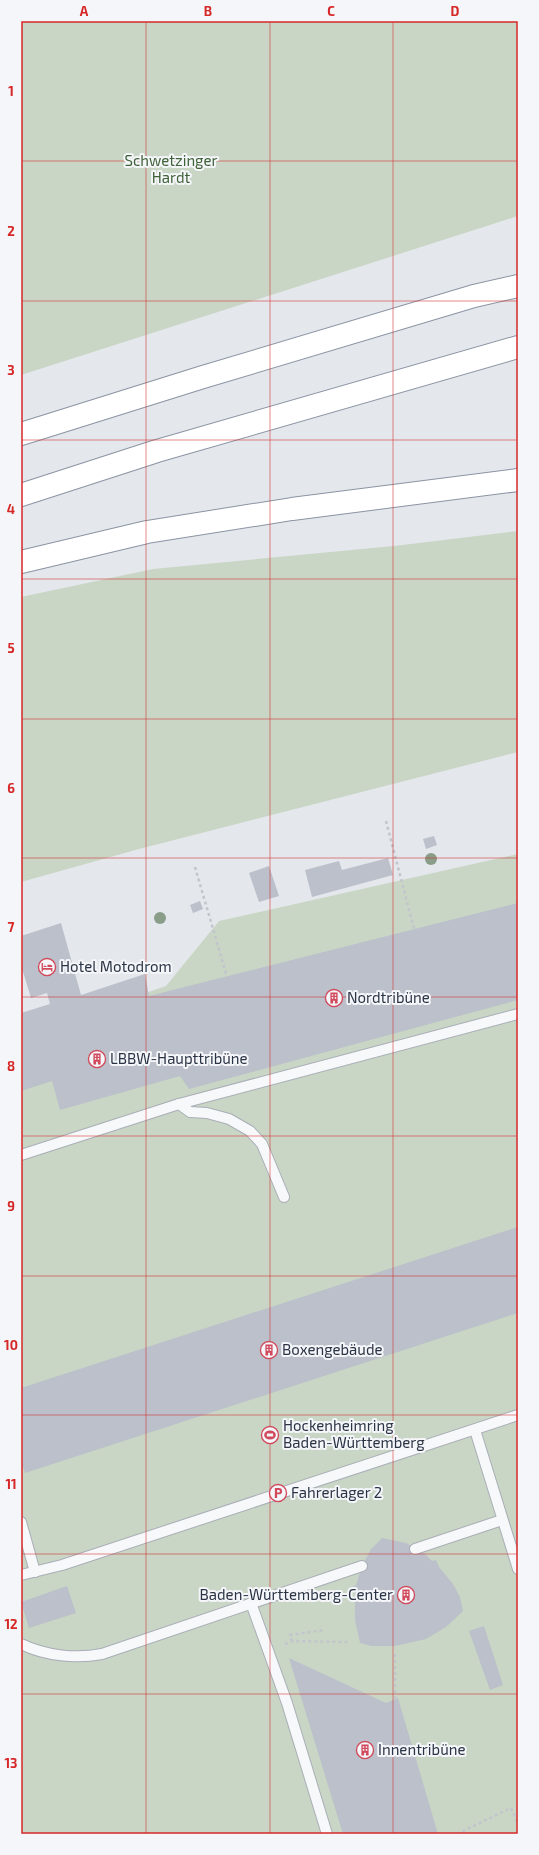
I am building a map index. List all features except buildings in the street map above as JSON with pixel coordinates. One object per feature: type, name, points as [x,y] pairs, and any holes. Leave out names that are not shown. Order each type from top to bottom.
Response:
[{"type":"highway","points":[[474,296],[518,277]]},
{"type":"highway","points":[[21,434],[474,296],[518,286]]},
{"type":"highway","points":[[21,495],[157,451],[518,347]]},
{"type":"highway","points":[[21,562],[155,530],[292,509],[518,480]]},
{"type":"lane","points":[[21,1155],[179,1104],[518,1014]]},
{"type":"lane","points":[[179,1104],[190,1112],[207,1113],[229,1120],[250,1131],[262,1144],[284,1197]]},
{"type":"lane","points":[[21,1575],[70,1562],[518,1415]]},
{"type":"lane","points":[[475,1430],[518,1569]]},
{"type":"lane","points":[[415,1548],[502,1520]]},
{"type":"lane","points":[[21,1522],[35,1572]]},
{"type":"lane","points":[[21,1644],[55,1654],[87,1656],[102,1654],[362,1566]]},
{"type":"lane","points":[[251,1603],[287,1703],[327,1834]]},
{"type":"path","points":[[386,821],[414,929]]},
{"type":"path","points":[[195,867],[227,976]]},
{"type":"path","points":[[292,1641],[290,1635],[324,1630]]},
{"type":"path","points":[[395,1652],[395,1699]]},
{"type":"path","points":[[457,1834],[511,1808],[518,1824]]},
{"type":"green space","name":"Schwetzinger Hardt","points":[[21,21],[518,21],[518,216],[21,375]]},
{"type":"green space","points":[[518,531],[518,752],[139,849],[21,882],[21,597],[153,569],[394,546]]},
{"type":"green space","name":"Hockenheimring Baden-Württemberg","points":[[518,854],[518,1834],[21,1834],[21,1036],[166,986],[219,921]]},
{"type":"place","name":"Hotel Motodrom","points":[[47,967]]},
{"type":"place","name":"Nordtribüne","points":[[334,998]]},
{"type":"place","name":"LBBW-Haupttribüne","points":[[97,1059]]},
{"type":"place","name":"Boxengebäude","points":[[269,1350]]},
{"type":"place","name":"Hockenheimring Baden-Württemberg","points":[[270,1435]]},
{"type":"place","name":"Fahrerlager 2","points":[[278,1493]]},
{"type":"place","name":"Baden-Württemberg-Center","points":[[406,1595]]},
{"type":"place","name":"Innentribüne","points":[[365,1750]]}]
